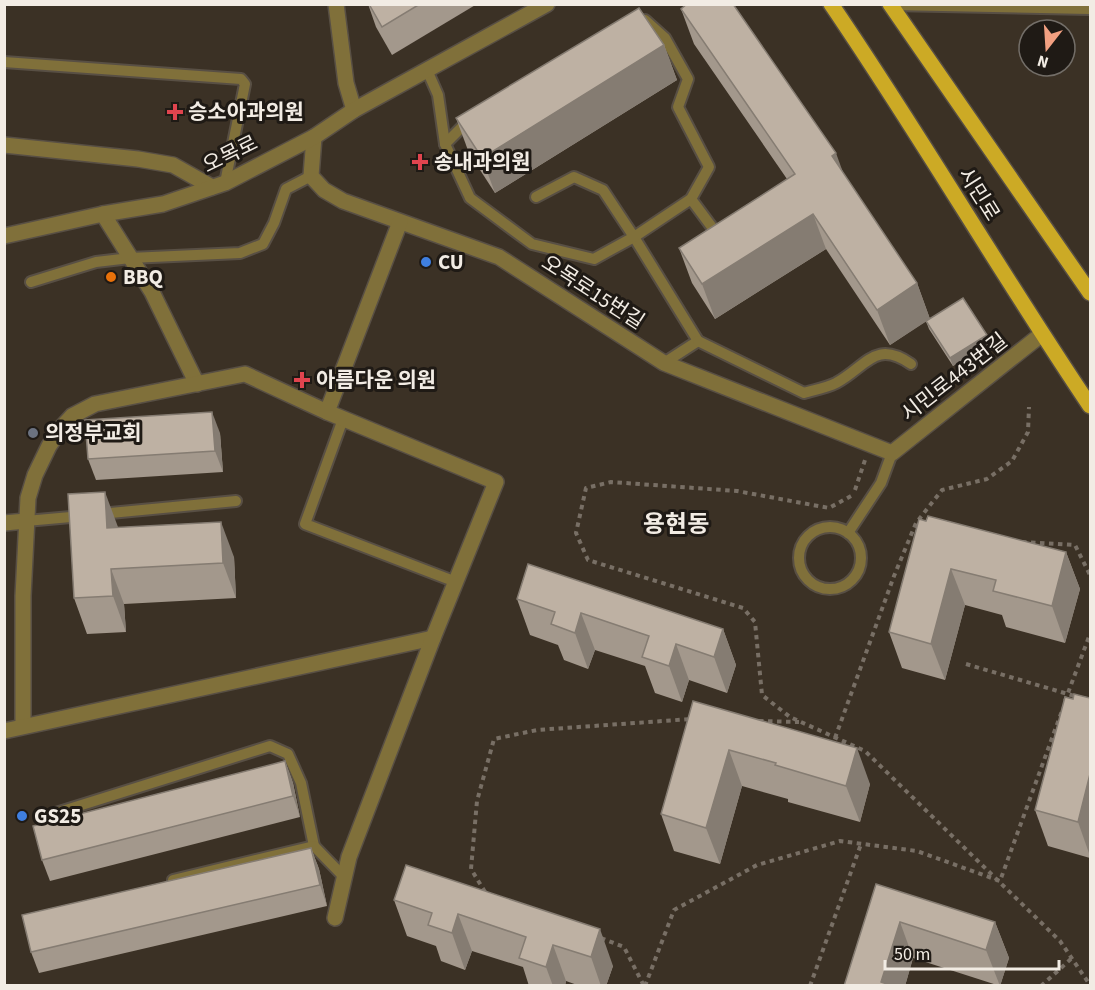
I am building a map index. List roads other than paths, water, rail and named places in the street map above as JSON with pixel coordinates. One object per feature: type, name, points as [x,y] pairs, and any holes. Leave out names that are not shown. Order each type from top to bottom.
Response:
[{"type":"main road","name":"시민로","points":[[831,4],[878,73],[1042,334],[1090,406]]},
{"type":"main road","name":"시민로","points":[[891,5],[1090,293]]},
{"type":"street","points":[[336,4],[346,83],[354,110]]},
{"type":"street","name":"오목로","points":[[4,236],[103,214],[163,204],[219,185],[314,137],[354,110],[547,4]]},
{"type":"street","points":[[311,176],[314,137]]},
{"type":"street","points":[[4,145],[174,165],[219,185]]},
{"type":"street","name":"오목로15번길","points":[[311,176],[324,190],[344,201],[499,257],[664,363],[892,453]]},
{"type":"street","points":[[103,214],[152,292],[197,384]]},
{"type":"street","points":[[327,412],[400,222]]},
{"type":"street","name":"시민로443번길","points":[[892,453],[1042,334]]},
{"type":"street","points":[[23,726],[23,596],[28,498],[35,475],[61,428],[72,416],[95,404],[245,374],[327,412],[496,482],[349,857],[335,918]]},
{"type":"street","points":[[4,523],[26,521]]},
{"type":"street","points":[[4,731],[433,638]]},
{"type":"lane","points":[[891,5],[1090,9]]},
{"type":"lane","points":[[427,70],[438,95],[445,144],[470,198],[532,244],[594,259],[634,237],[691,199],[709,167],[678,106],[688,79],[665,38],[645,20],[635,25]]},
{"type":"lane","points":[[4,62],[241,79],[245,84],[219,185]]},
{"type":"lane","points":[[445,144],[471,117],[481,112]]},
{"type":"lane","points":[[31,282],[96,262],[130,258],[240,253],[263,244],[274,223],[286,189],[311,176]]},
{"type":"lane","points":[[536,197],[574,177],[603,190],[698,341],[804,393],[836,383],[877,354],[897,354],[911,364]]},
{"type":"lane","points":[[691,199],[724,243]]},
{"type":"lane","points":[[664,363],[698,341]]},
{"type":"lane","points":[[343,418],[305,525],[456,582]]},
{"type":"lane","points":[[848,533],[881,483],[892,453]]},
{"type":"lane","points":[[26,521],[236,501]]},
{"type":"lane","points":[[838,528],[848,533],[860,548],[861,558],[855,577],[848,584],[829,590],[811,583],[804,575],[800,565],[799,555],[802,545],[817,530],[838,528]]},
{"type":"lane","points":[[56,813],[270,746],[288,754],[301,783],[314,846],[345,878]]},
{"type":"lane","points":[[167,881],[314,846]]},
{"type":"place","name":"승소아과의원","points":[[175,112]]},
{"type":"place","name":"송내과의원","points":[[420,162]]},
{"type":"place","name":"CU","points":[[426,262]]},
{"type":"place","name":"BBQ","points":[[111,277]]},
{"type":"place","name":"아름다운 의원","points":[[302,380]]},
{"type":"place","name":"의정부교회","points":[[33,433]]},
{"type":"place","name":"GS25","points":[[22,816]]},
{"type":"district","name":"용현동","points":[[676,524]]}]
